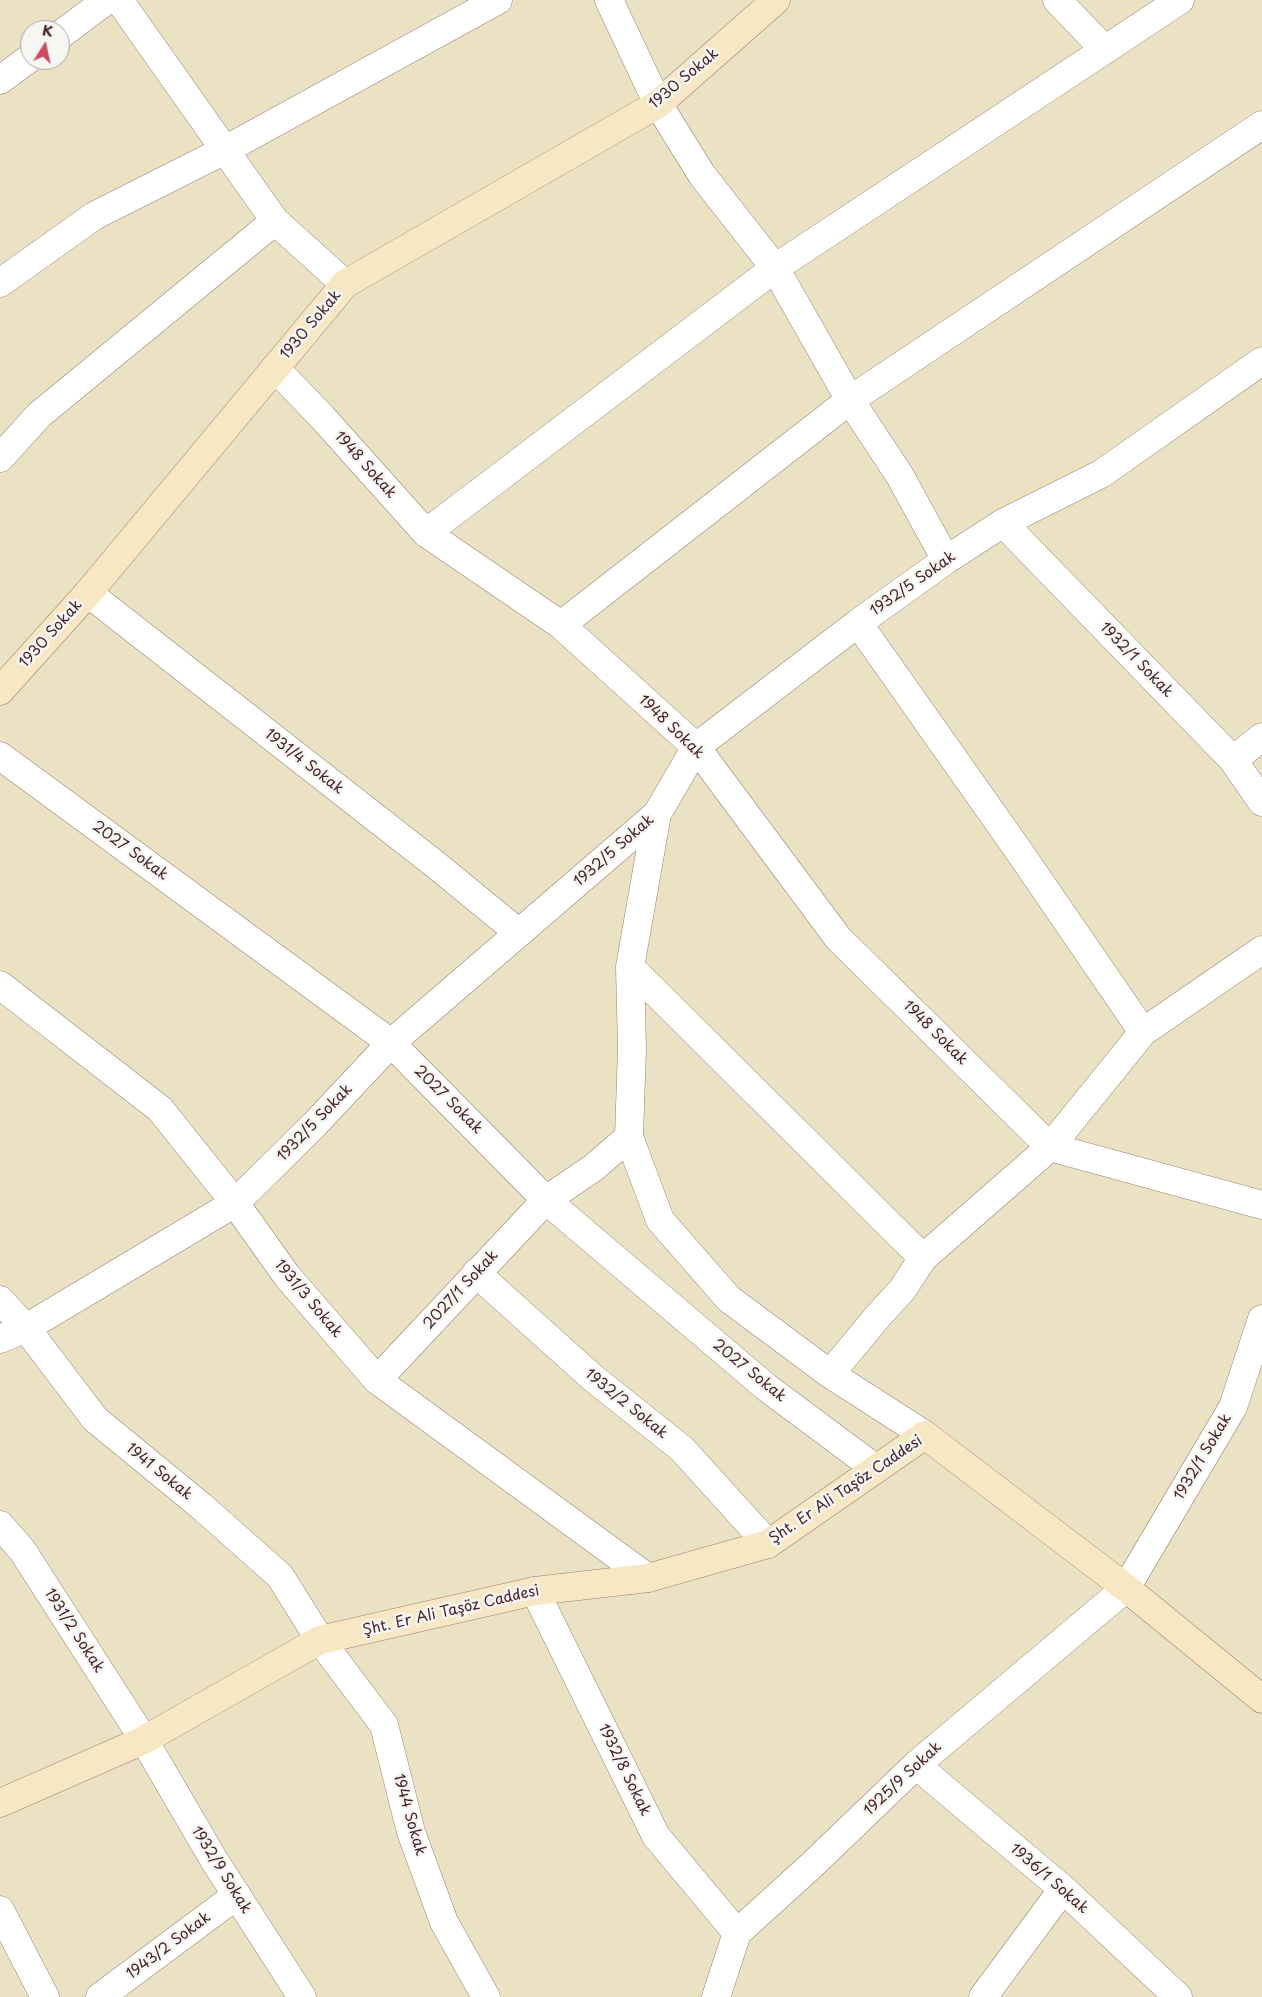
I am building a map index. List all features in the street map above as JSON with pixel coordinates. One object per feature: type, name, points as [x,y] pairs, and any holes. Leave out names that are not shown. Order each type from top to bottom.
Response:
[{"type":"street","points":[[70,28],[108,0]]},
{"type":"street","points":[[119,0],[275,221],[345,284]]},
{"type":"street","points":[[0,283],[94,216],[225,150],[498,0]]},
{"type":"street","points":[[609,0],[658,104],[702,175],[775,268],[850,400],[900,476],[946,560]]},
{"type":"street","name":"1930 Sokak","points":[[0,691],[88,593],[345,284],[658,104],[776,0]]},
{"type":"street","points":[[1057,0],[1105,50]]},
{"type":"street","points":[[426,533],[775,268],[1180,0]]},
{"type":"street","points":[[0,80],[20,65]]},
{"type":"street","points":[[561,625],[850,400],[1262,125]]},
{"type":"street","points":[[0,458],[39,415],[275,221]]},
{"type":"street","name":"1932/5 Sokak","points":[[0,1339],[26,1328],[235,1203],[315,1124],[391,1043],[657,814],[696,747],[858,623],[946,560],[1003,523],[1101,474],[1262,362]]},
{"type":"street","name":"1948 Sokak","points":[[275,368],[323,418],[426,533],[561,625],[696,747],[838,938],[1050,1147]]},
{"type":"street","name":"1932/1 Sokak","points":[[1003,523],[1233,760],[1262,802]]},
{"type":"street","name":"1931/4 Sokak","points":[[88,593],[428,859],[519,933]]},
{"type":"street","points":[[858,623],[1016,847],[1143,1032]]},
{"type":"street","points":[[1233,760],[1262,737]]},
{"type":"street","name":"2027 Sokak","points":[[0,756],[391,1043],[546,1200],[766,1387],[876,1469]]},
{"type":"street","points":[[657,814],[630,967],[632,1049],[629,1137],[660,1220],[729,1299],[830,1374],[925,1435]]},
{"type":"street","points":[[830,1374],[878,1315],[902,1290],[923,1258],[1050,1147],[1143,1032],[1262,950]]},
{"type":"street","points":[[630,967],[923,1258]]},
{"type":"street","name":"1931/3 Sokak","points":[[0,985],[160,1109],[235,1203],[287,1276],[377,1380],[648,1578]]},
{"type":"street","name":"2027/1 Sokak","points":[[377,1380],[546,1200],[592,1168],[629,1137]]},
{"type":"street","points":[[1050,1147],[1262,1205]]},
{"type":"street","name":"1932/2 Sokak","points":[[476,1274],[593,1378],[682,1449],[768,1544]]},
{"type":"street","name":"1941 Sokak","points":[[0,1300],[26,1328],[95,1419],[201,1506],[280,1576],[320,1640]]},
{"type":"street","name":"1932/1 Sokak","points":[[1126,1588],[1232,1407],[1262,1319]]},
{"type":"street","name":"Şht. Er Ali Taşöz Caddesi","points":[[0,1803],[144,1740],[320,1640],[535,1591],[648,1578],[768,1544],[925,1435],[1126,1588],[1262,1699]]},
{"type":"street","name":"1931/2 Sokak","points":[[0,1525],[11,1554],[144,1740]]},
{"type":"street","name":"1925/9 Sokak","points":[[716,1997],[737,1933],[812,1865],[916,1765],[1126,1588]]},
{"type":"street","name":"1932/8 Sokak","points":[[535,1591],[656,1836],[737,1933]]},
{"type":"street","name":"1944 Sokak","points":[[320,1640],[384,1725],[411,1832],[444,1922],[486,1997]]},
{"type":"street","name":"1932/9 Sokak","points":[[144,1740],[214,1860],[302,1997]]},
{"type":"street","name":"1936/1 Sokak","points":[[916,1765],[1063,1889],[1178,1997]]},
{"type":"street","points":[[983,1997],[1063,1889]]},
{"type":"street","name":"1943/2 Sokak","points":[[100,1997],[237,1895]]},
{"type":"street","points":[[0,1910],[45,1997]]}]
